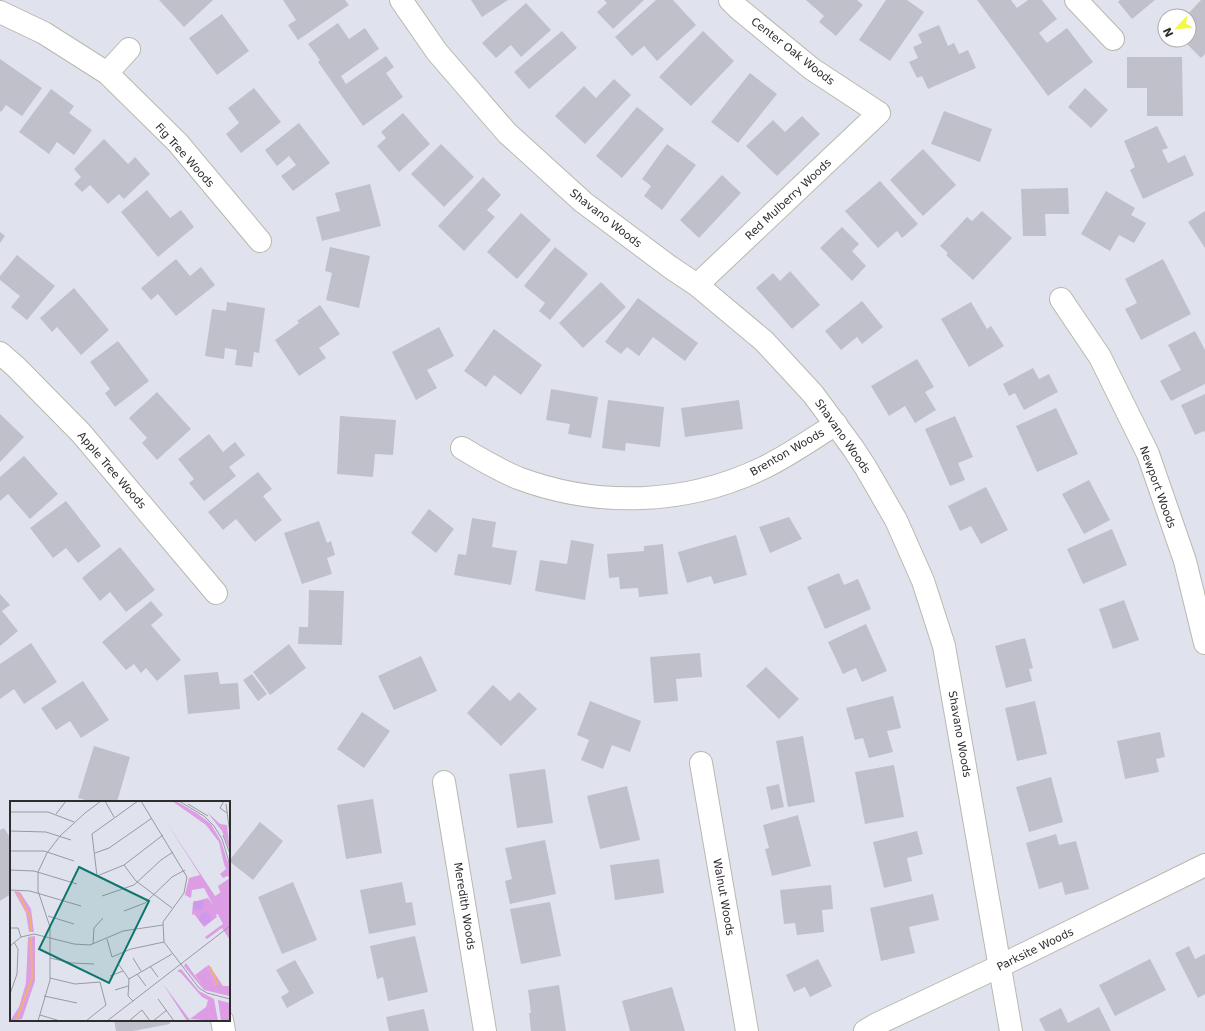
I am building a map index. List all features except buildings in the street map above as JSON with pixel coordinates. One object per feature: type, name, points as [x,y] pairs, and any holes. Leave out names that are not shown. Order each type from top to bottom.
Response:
[{"type":"street","name":"Shavano Woods","points":[[401,0],[437,52],[507,133],[584,202],[670,267],[697,284],[764,341],[813,394],[836,424],[866,468],[896,520],[923,581],[944,646],[1011,1031]]},
{"type":"street","name":"Center Oak Woods","points":[[730,0],[812,68],[879,113]]},
{"type":"street","points":[[1076,0],[1113,39]]},
{"type":"street","name":"Fig Tree Woods","points":[[0,12],[44,33],[107,73],[178,144],[260,241]]},
{"type":"street","points":[[107,73],[129,49]]},
{"type":"street","name":"Red Mulberry Woods","points":[[697,284],[879,113]]},
{"type":"street","name":"Newport Woods","points":[[1061,299],[1100,357],[1148,454],[1185,561],[1205,643]]},
{"type":"street","name":"Apple Tree Woods","points":[[0,353],[16,367],[81,433],[216,593]]},
{"type":"street","name":"Brenton Woods","points":[[462,448],[489,465],[518,478],[548,488],[579,495],[642,499],[674,496],[705,490],[735,480],[771,464],[836,424]]},
{"type":"street","name":"Walnut Woods","points":[[701,763],[747,1031]]},
{"type":"street","name":"Meredith Woods","points":[[444,782],[486,1031]]},
{"type":"street","name":"Parksite Woods","points":[[865,1031],[1205,866]]},
{"type":"street","points":[[222,1021],[224,1031]]}]
